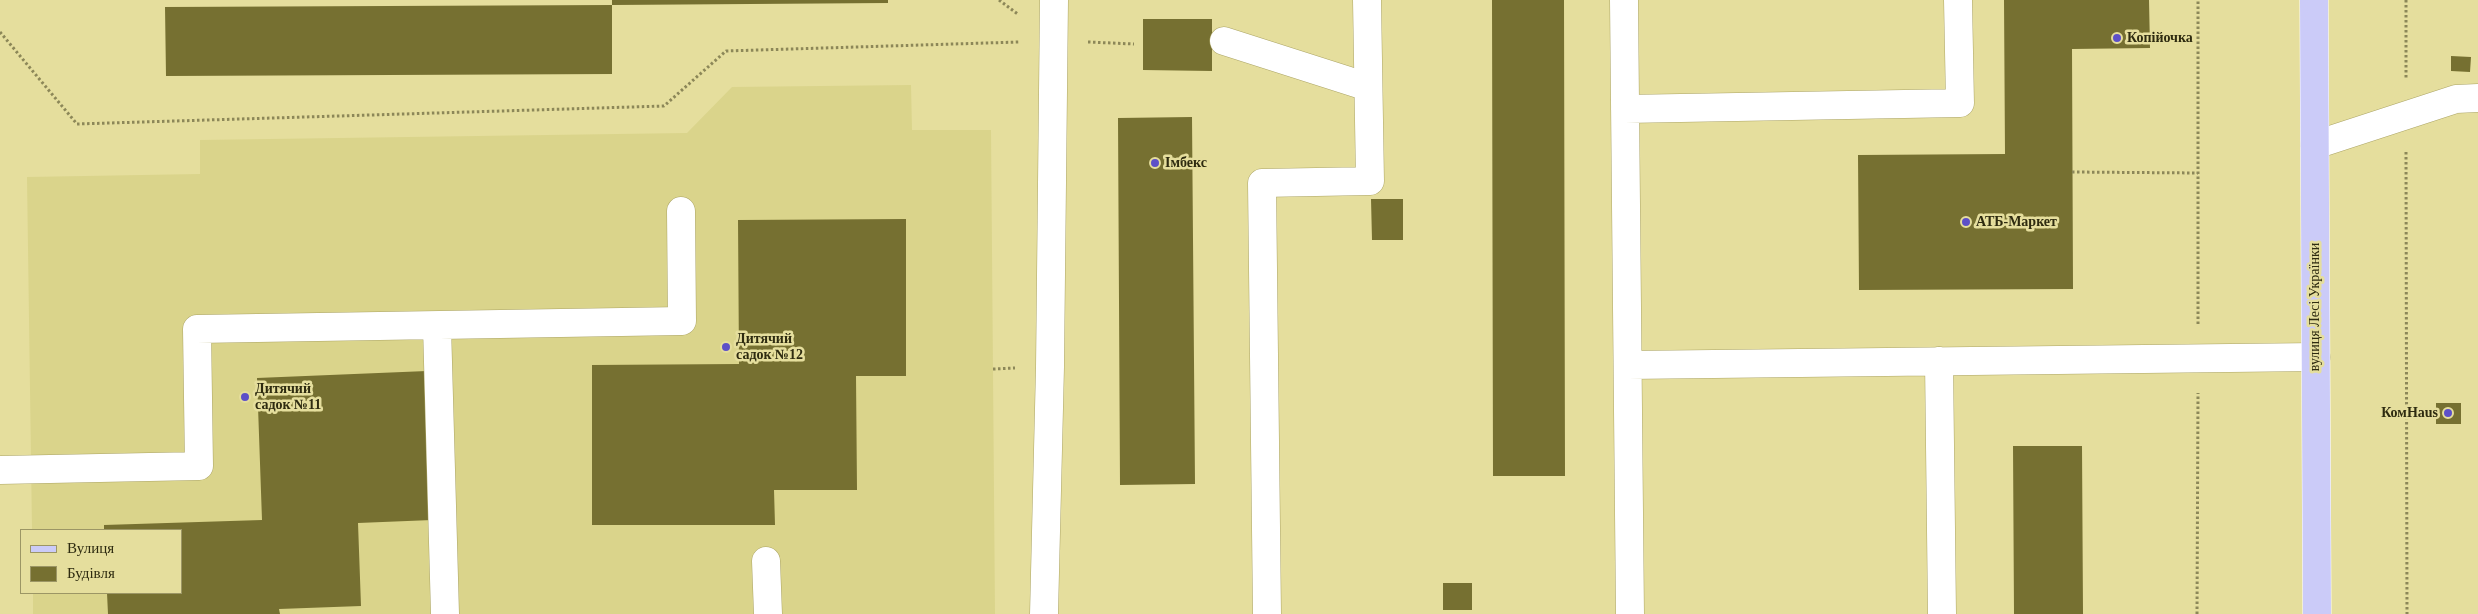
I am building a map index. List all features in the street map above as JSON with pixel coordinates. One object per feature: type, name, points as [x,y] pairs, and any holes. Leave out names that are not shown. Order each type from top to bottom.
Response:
[{"type":"main road","name":"вулиця Лесі Українки","points":[[2314,0],[2317,614]]},
{"type":"street","points":[[1044,614],[1050,367],[1054,0]]},
{"type":"street","points":[[1267,614],[1262,183],[1370,181],[1368,0]]},
{"type":"street","points":[[1624,0],[1630,614]]},
{"type":"street","points":[[1625,109],[1960,103],[1958,0]]},
{"type":"street","points":[[1224,41],[1368,87]]},
{"type":"street","points":[[2314,145],[2456,98],[2478,98]]},
{"type":"street","points":[[0,470],[199,466],[197,330],[682,321],[680,211]]},
{"type":"street","points":[[437,326],[445,614]]},
{"type":"street","points":[[1628,366],[2316,357]]},
{"type":"street","points":[[1939,361],[1942,614]]},
{"type":"street","points":[[766,561],[768,614]]},
{"type":"path","points":[[2197,614],[2198,0]]},
{"type":"path","points":[[2406,0],[2406,87]]},
{"type":"path","points":[[0,32],[77,124],[664,106],[726,51],[1053,41],[1134,44]]},
{"type":"path","points":[[2406,145],[2407,614]]},
{"type":"path","points":[[2072,172],[2198,173]]},
{"type":"shaded area","points":[[911,85],[912,130],[991,130],[995,614],[33,614],[33,594],[182,594],[182,529],[32,529],[27,177],[200,174],[200,140],[687,133],[732,87]]},
{"type":"building","points":[[612,0],[888,0],[888,3],[612,5]]},
{"type":"building","points":[[1492,0],[1564,0],[1565,476],[1493,476]]},
{"type":"building","points":[[2004,0],[2149,0],[2150,48],[2072,49],[2073,289],[1859,290],[1858,155],[2005,154]]},
{"type":"building","points":[[612,5],[612,74],[166,76],[165,7]]},
{"type":"building","points":[[1143,19],[1212,19],[1212,71],[1143,70]]},
{"type":"building","points":[[2451,56],[2471,57],[2470,72],[2451,71]]},
{"type":"building","points":[[1192,117],[1195,484],[1120,485],[1118,118]]},
{"type":"building","points":[[1371,199],[1403,199],[1403,240],[1372,240]]},
{"type":"building","points":[[906,219],[906,376],[856,376],[857,490],[774,490],[775,525],[592,525],[592,365],[739,364],[738,220]]},
{"type":"building","points":[[427,371],[432,520],[358,523],[361,606],[279,609],[280,614],[108,614],[107,594],[182,594],[182,529],[104,529],[104,525],[262,520],[257,378]]},
{"type":"building","name":"КомHaus","points":[[2436,403],[2461,403],[2461,424],[2436,424]]},
{"type":"building","points":[[2013,446],[2082,446],[2083,614],[2014,614]]},
{"type":"building","points":[[1443,583],[1472,583],[1472,610],[1443,610]]},
{"type":"place","name":"Копійочка","points":[[2117,38]]},
{"type":"place","name":"Імбекс","points":[[1155,163]]},
{"type":"place","name":"АТБ-Маркет","points":[[1966,222]]},
{"type":"place","name":"Дитячий садок №12","points":[[726,347]]},
{"type":"place","name":"Дитячий садок №11","points":[[245,397]]},
{"type":"place","name":"КомHaus","points":[[2448,413]]}]
